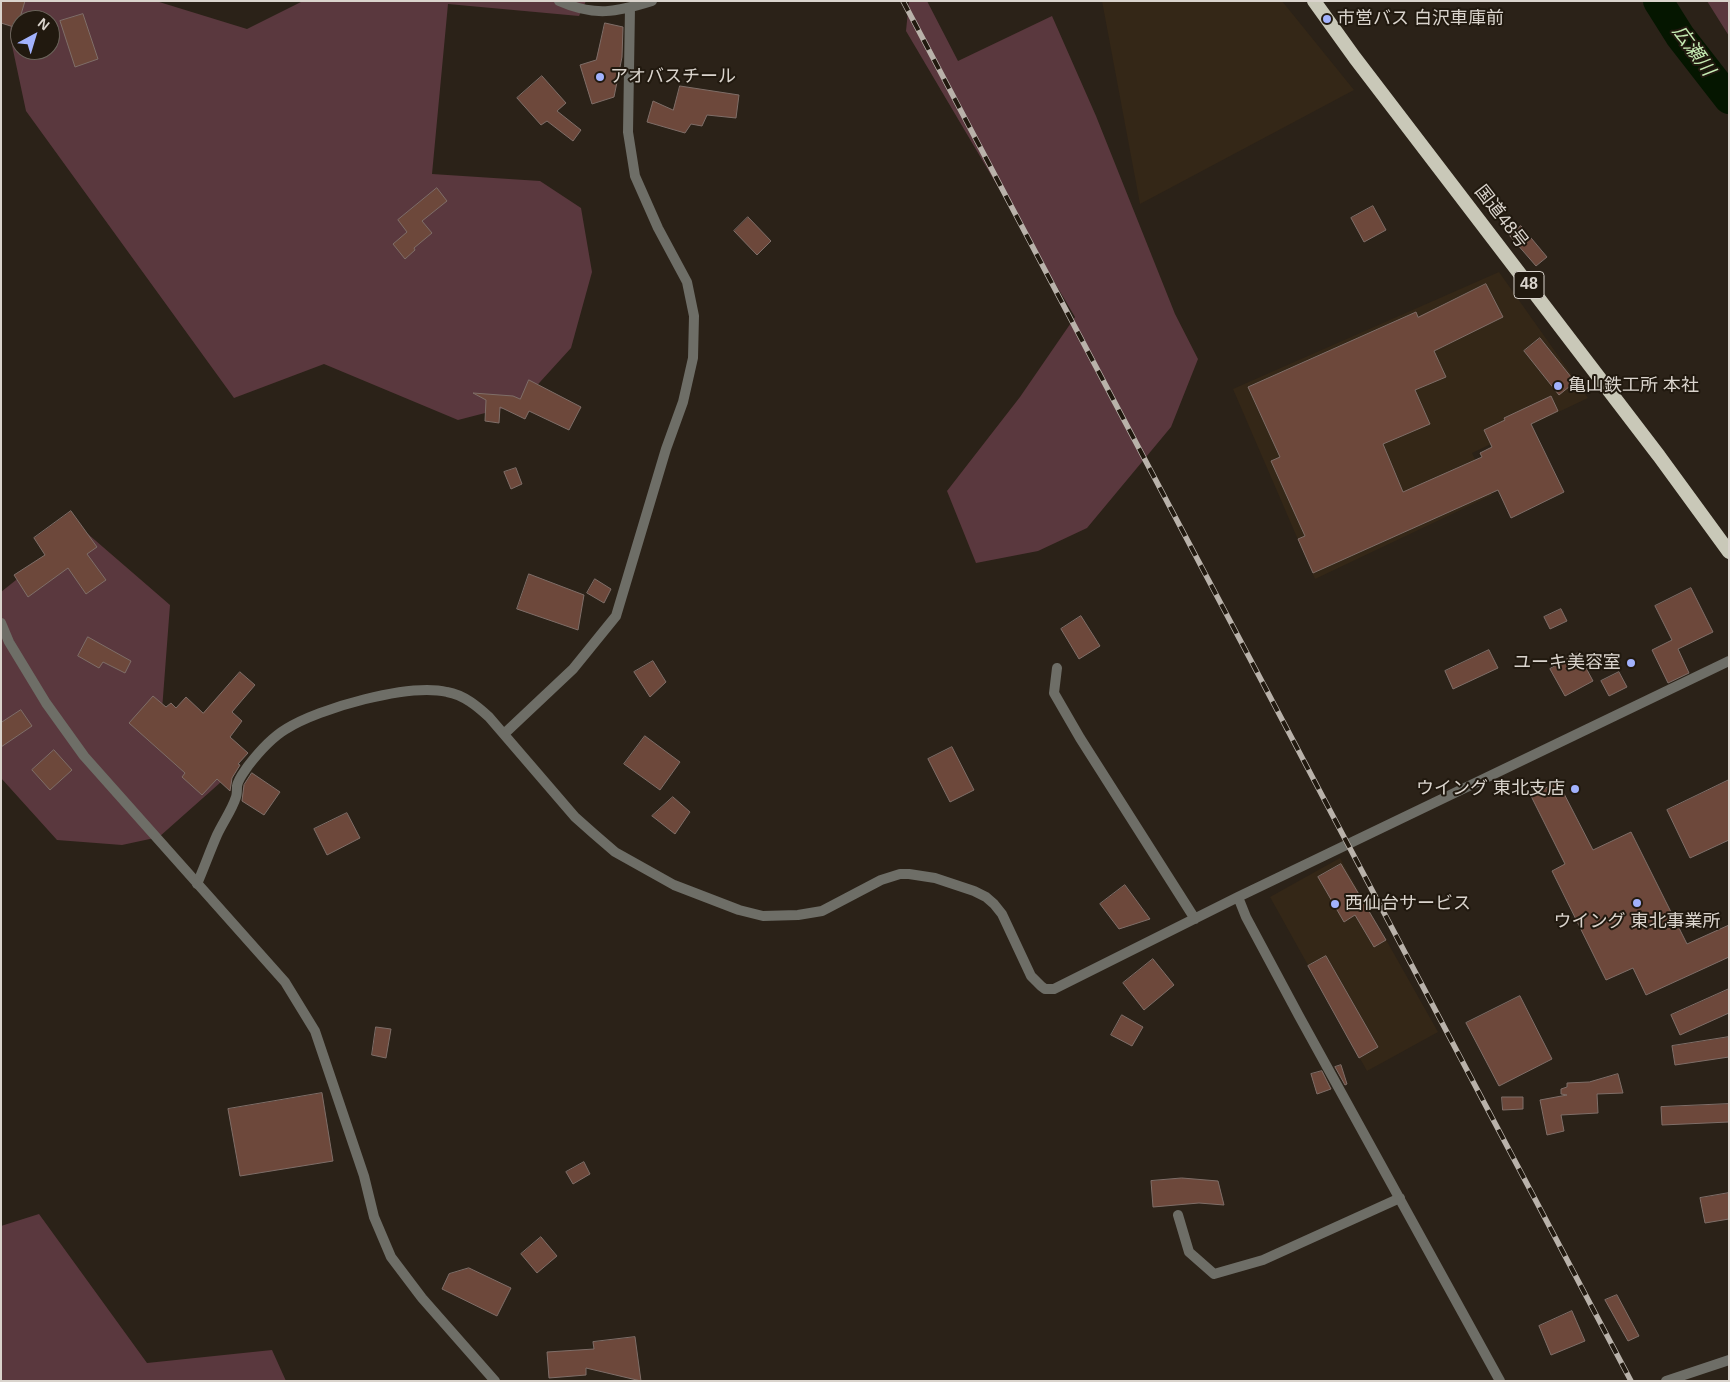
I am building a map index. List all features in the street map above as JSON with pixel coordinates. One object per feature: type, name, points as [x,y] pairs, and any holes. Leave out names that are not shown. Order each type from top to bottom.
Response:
[{"type":"highway","name":"国道48号","points":[[1314,1],[1355,58],[1653,448],[1729,552]]},
{"type":"street","points":[[560,1],[580,10],[594,12],[630,8],[652,1]]},
{"type":"street","points":[[504,734],[573,669],[616,616],[666,449],[683,402],[693,358],[694,316],[687,282],[658,228],[635,176],[628,132],[630,8]]},
{"type":"street","points":[[1,623],[5,645],[84,756],[285,982],[315,1031],[364,1176],[374,1217],[391,1256],[422,1298],[495,1381]]},
{"type":"street","points":[[197,884],[217,835],[236,797],[237,783],[248,766],[273,738],[299,721],[330,709],[400,692],[434,690],[458,695],[475,704],[489,717],[575,816],[615,852],[674,885],[740,910],[763,916],[798,915],[822,911],[882,880],[900,874],[935,878],[986,897],[999,909],[1028,972],[1036,982],[1045,989],[1060,987],[1238,897],[1729,661]]},
{"type":"street","points":[[1057,668],[1054,693],[1195,919]]},
{"type":"street","points":[[1238,897],[1246,917],[1294,1008],[1500,1381]]},
{"type":"street","points":[[1178,1215],[1189,1252],[1214,1274],[1264,1260],[1400,1198]]},
{"type":"street","points":[[1666,1381],[1729,1360]]},
{"type":"shaded area","points":[[12,1],[156,1],[247,29],[303,1],[586,1],[579,16],[448,4],[432,174],[540,181],[581,208],[592,272],[571,348],[520,404],[458,420],[324,364],[234,398],[26,111],[15,60],[60,60],[60,10],[11,10]]},
{"type":"shaded area","points":[[909,1],[927,1],[958,61],[1052,16],[1096,116],[1175,314],[1198,359],[1171,427],[1087,528],[1038,551],[976,563],[947,491],[1020,397],[1075,317],[906,31]]},
{"type":"shaded area","points":[[1102,1],[1282,1],[1354,90],[1140,204]]},
{"type":"shaded area","points":[[1707,1],[1729,1],[1729,36]]},
{"type":"shaded area","points":[[1499,272],[1588,398],[1472,453],[1492,495],[1315,579],[1233,389]]},
{"type":"shaded area","points":[[81,528],[170,605],[162,710],[221,782],[159,837],[122,845],[57,840],[1,778],[1,592]]},
{"type":"shaded area","points":[[1340,858],[1438,1032],[1367,1071],[1270,897]]},
{"type":"shaded area","points":[[39,1214],[147,1363],[272,1350],[286,1381],[1,1381],[1,1226]]},
{"type":"building","points":[[1,1],[25,1],[22,10],[10,10],[10,26],[1,23]]},
{"type":"building","points":[[83,14],[98,59],[75,67],[60,21]]},
{"type":"building","points":[[605,23],[623,27],[622,57],[614,97],[592,104],[580,65],[596,60]]},
{"type":"building","points":[[542,76],[566,103],[557,111],[581,130],[573,141],[547,121],[541,125],[517,98]]},
{"type":"building","points":[[680,86],[739,95],[736,118],[707,115],[702,126],[691,124],[685,133],[647,122],[653,101],[673,110]]},
{"type":"building","points":[[437,188],[447,201],[422,221],[432,233],[414,248],[415,250],[405,259],[393,244],[407,232],[398,220]]},
{"type":"building","points":[[1373,206],[1386,230],[1364,242],[1351,218]]},
{"type":"building","points":[[748,217],[771,241],[757,255],[734,231]]},
{"type":"building","points":[[1521,226],[1547,257],[1536,266],[1510,236]]},
{"type":"building","points":[[1486,284],[1503,317],[1434,351],[1446,377],[1415,390],[1430,424],[1383,444],[1403,492],[1482,457],[1480,453],[1492,447],[1484,430],[1505,420],[1504,418],[1551,396],[1558,411],[1531,424],[1564,492],[1511,518],[1498,490],[1313,573],[1298,539],[1305,536],[1271,461],[1280,457],[1248,387],[1416,312],[1418,317]]},
{"type":"building","points":[[1540,338],[1575,382],[1559,395],[1524,351]]},
{"type":"building","points":[[529,380],[581,407],[569,430],[529,411],[525,419],[500,407],[499,423],[485,421],[486,400],[473,393],[513,396],[520,399]]},
{"type":"building","points":[[516,468],[522,484],[511,489],[504,472]]},
{"type":"building","points":[[71,511],[97,547],[87,554],[106,580],[86,594],[68,568],[28,597],[14,575],[45,555],[34,538]]},
{"type":"building","points":[[529,574],[584,595],[578,630],[517,609]]},
{"type":"building","points":[[595,579],[611,589],[604,603],[587,593]]},
{"type":"building","points":[[1691,588],[1713,632],[1678,649],[1689,673],[1668,683],[1652,650],[1672,640],[1655,606]]},
{"type":"building","points":[[1561,609],[1567,621],[1550,629],[1544,617]]},
{"type":"building","points":[[1081,616],[1100,646],[1079,659],[1061,629]]},
{"type":"building","points":[[88,637],[131,661],[125,673],[103,662],[99,668],[78,656]]},
{"type":"building","points":[[1489,650],[1498,668],[1453,689],[1445,671]]},
{"type":"building","points":[[1578,653],[1593,681],[1565,696],[1550,669]]},
{"type":"building","points":[[653,661],[666,682],[650,697],[634,672]]},
{"type":"building","points":[[240,672],[255,685],[232,712],[242,721],[230,737],[248,753],[238,764],[240,765],[232,778],[230,791],[217,779],[202,795],[182,777],[185,773],[129,723],[153,696],[166,707],[171,703],[176,708],[186,697],[203,713]]},
{"type":"building","points":[[1619,672],[1627,687],[1609,696],[1601,681]]},
{"type":"building","points":[[21,710],[32,726],[1,747],[1,723]]},
{"type":"building","points":[[645,736],[680,762],[660,790],[624,764]]},
{"type":"building","points":[[952,747],[974,790],[950,802],[928,759]]},
{"type":"building","points":[[54,750],[72,770],[50,790],[32,770]]},
{"type":"building","points":[[252,773],[280,792],[264,815],[242,801],[244,785]]},
{"type":"building","points":[[1729,780],[1729,840],[1690,858],[1667,810]]},
{"type":"building","points":[[1558,782],[1593,850],[1631,832],[1687,944],[1729,925],[1729,957],[1646,995],[1633,968],[1606,980],[1552,871],[1565,864],[1531,796]]},
{"type":"building","points":[[673,797],[690,812],[675,834],[652,816]]},
{"type":"building","points":[[347,813],[360,838],[327,855],[314,829]]},
{"type":"building","points":[[1341,864],[1386,940],[1374,947],[1355,915],[1344,922],[1318,877]]},
{"type":"building","points":[[1125,885],[1150,919],[1119,929],[1100,904]]},
{"type":"building","points":[[1326,956],[1378,1047],[1359,1058],[1308,966]]},
{"type":"building","points":[[1153,959],[1174,985],[1144,1010],[1123,983]]},
{"type":"building","points":[[1729,989],[1729,1013],[1680,1035],[1671,1015]]},
{"type":"building","points":[[1520,996],[1552,1059],[1499,1086],[1466,1023]]},
{"type":"building","points":[[1122,1015],[1143,1027],[1132,1046],[1111,1035]]},
{"type":"building","points":[[376,1027],[391,1029],[386,1058],[372,1055]]},
{"type":"building","points":[[1729,1037],[1729,1057],[1675,1065],[1672,1046]]},
{"type":"building","points":[[1341,1065],[1347,1084],[1345,1085],[1335,1067]]},
{"type":"building","points":[[1322,1071],[1331,1089],[1317,1094],[1311,1074]]},
{"type":"building","points":[[1618,1074],[1623,1093],[1597,1094],[1598,1113],[1561,1115],[1564,1131],[1547,1135],[1540,1100],[1567,1095],[1561,1094],[1561,1089],[1567,1087],[1567,1083],[1589,1082]]},
{"type":"building","points":[[322,1093],[333,1161],[240,1176],[228,1109]]},
{"type":"building","points":[[1502,1097],[1523,1097],[1523,1109],[1503,1110]]},
{"type":"building","points":[[1729,1104],[1729,1122],[1662,1125],[1661,1107]]},
{"type":"building","points":[[584,1162],[590,1174],[573,1184],[566,1172]]},
{"type":"building","points":[[1182,1178],[1218,1181],[1224,1205],[1199,1203],[1153,1207],[1151,1181]]},
{"type":"building","points":[[1729,1193],[1729,1219],[1705,1223],[1700,1198]]},
{"type":"building","points":[[541,1237],[557,1256],[537,1273],[521,1254]]},
{"type":"building","points":[[469,1268],[511,1288],[497,1316],[442,1289],[449,1274]]},
{"type":"building","points":[[1617,1295],[1639,1336],[1628,1341],[1605,1300]]},
{"type":"building","points":[[1572,1311],[1585,1341],[1551,1355],[1539,1326]]},
{"type":"building","points":[[635,1337],[641,1381],[586,1368],[586,1375],[549,1378],[547,1352],[594,1349],[593,1342]]},
{"type":"waterway","name":"広瀬川","points":[[1658,1],[1680,36],[1729,99]]},
{"type":"railway","points":[[903,1],[1631,1381]]},
{"type":"place","name":"市営バス 白沢車庫前","points":[[1327,19]]},
{"type":"place","name":"アオバスチール","points":[[600,77]]},
{"type":"place","name":"亀山鉄工所 本社","points":[[1558,386]]},
{"type":"place","name":"ユーキ美容室","points":[[1631,663]]},
{"type":"place","name":"ウイング 東北支店","points":[[1575,789]]},
{"type":"place","name":"ウイング 東北事業所","points":[[1637,903]]},
{"type":"place","name":"西仙台サービス","points":[[1335,904]]}]
